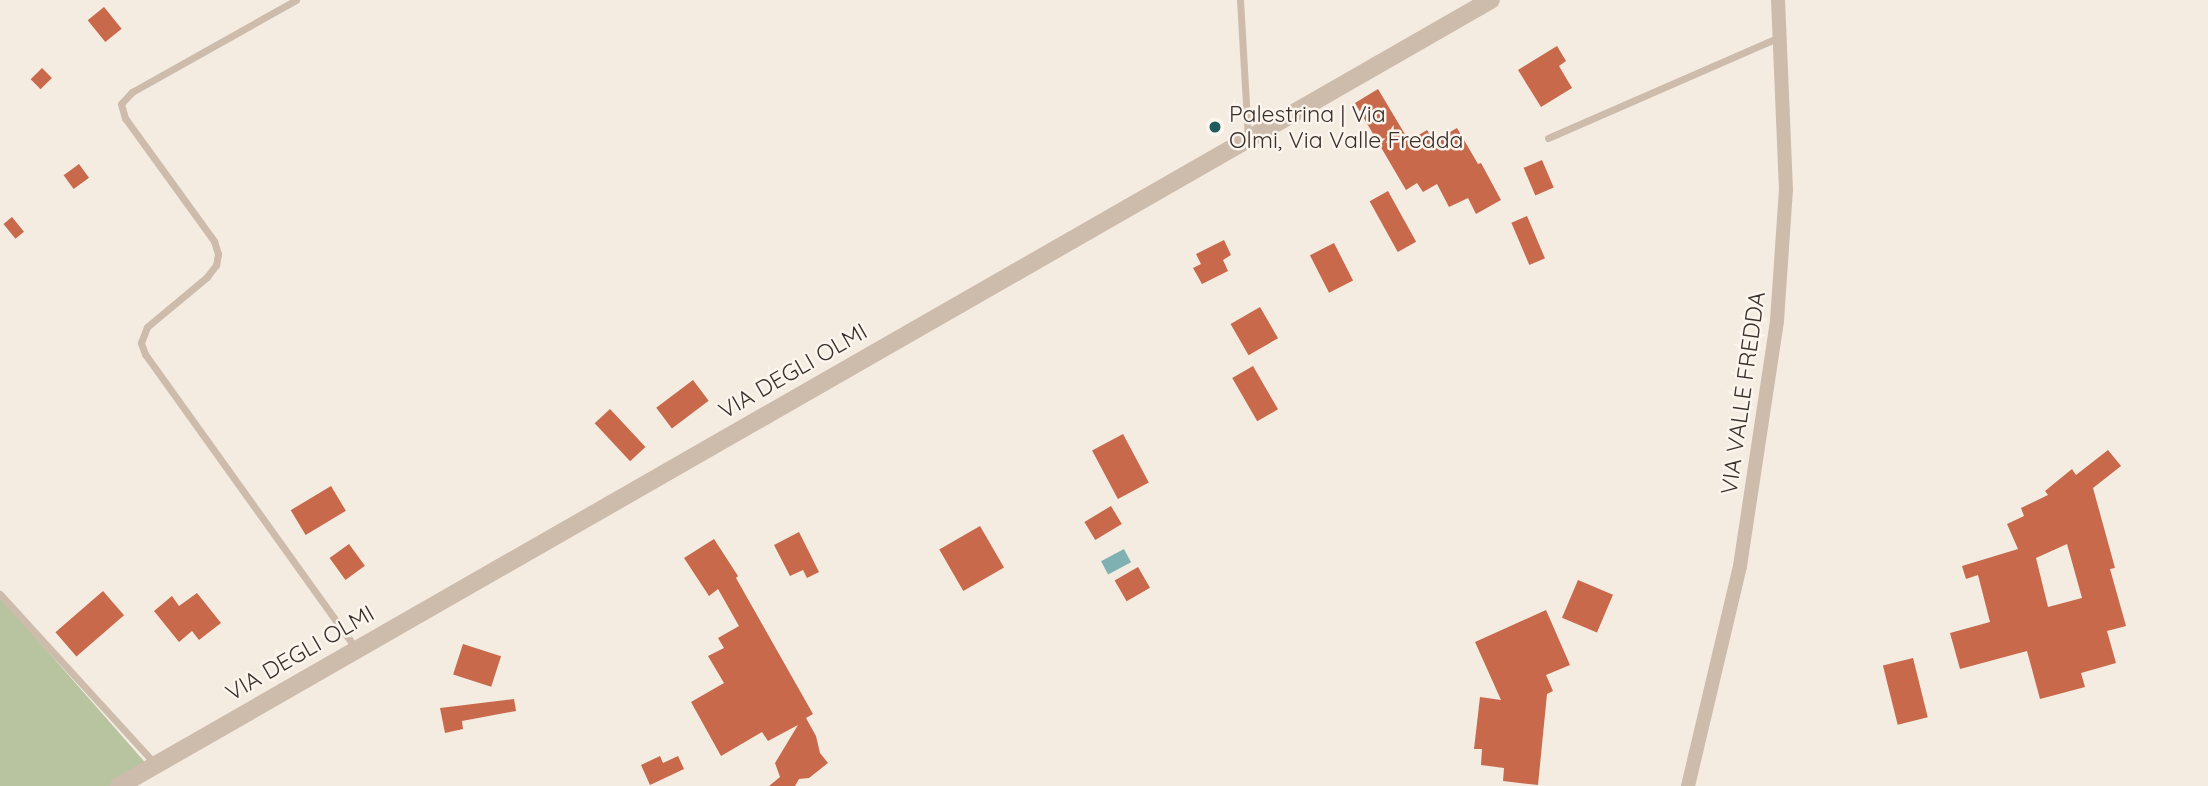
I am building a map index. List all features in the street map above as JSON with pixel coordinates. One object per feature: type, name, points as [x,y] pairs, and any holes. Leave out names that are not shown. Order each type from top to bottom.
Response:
[{"type":"street","name":"VIA DEGLI OLMI","points":[[119,786],[1491,0]]},
{"type":"street","name":"VIA VALLE FREDDA","points":[[1689,786],[1740,566],[1777,321],[1786,190],[1778,0]]},
{"type":"lane","points":[[296,0],[132,92],[121,104],[125,118],[214,241],[218,254],[216,265],[207,277],[147,327],[141,343],[145,354],[356,649]]},
{"type":"lane","points":[[1240,0],[1248,140]]},
{"type":"lane","points":[[1548,138],[1780,37]]},
{"type":"lane","points":[[0,594],[156,765]]},
{"type":"green space","points":[[0,597],[150,768],[119,786],[0,786]]},
{"type":"water","points":[[1124,549],[1131,562],[1108,574],[1101,561]]},
{"type":"building","points":[[104,7],[122,29],[105,42],[88,20]]},
{"type":"building","points":[[1557,46],[1566,61],[1559,66],[1572,88],[1541,107],[1518,70]]},
{"type":"building","points":[[42,68],[52,78],[41,89],[31,79]]},
{"type":"building","points":[[1378,89],[1409,141],[1427,130],[1434,141],[1457,128],[1478,164],[1481,163],[1501,200],[1476,214],[1468,198],[1449,207],[1437,184],[1423,192],[1417,183],[1406,190],[1355,103]]},
{"type":"building","points":[[1542,160],[1554,188],[1535,195],[1524,168]]},
{"type":"building","points":[[79,164],[89,178],[74,189],[64,175]]},
{"type":"building","points":[[1388,191],[1416,242],[1398,252],[1370,201]]},
{"type":"building","points":[[1527,216],[1545,258],[1529,265],[1511,223]]},
{"type":"building","points":[[12,217],[24,232],[15,239],[3,224]]},
{"type":"building","points":[[1224,240],[1231,255],[1223,260],[1228,271],[1202,284],[1193,268],[1201,264],[1196,254]]},
{"type":"building","points":[[1334,243],[1353,280],[1329,293],[1310,255]]},
{"type":"building","points":[[1260,307],[1278,338],[1249,355],[1231,324]]},
{"type":"building","points":[[1253,366],[1278,409],[1257,421],[1232,378]]},
{"type":"building","points":[[693,380],[709,401],[672,428],[656,408]]},
{"type":"building","points":[[610,409],[645,447],[630,461],[595,423]]},
{"type":"building","points":[[1123,434],[1149,483],[1118,499],[1092,450]]},
{"type":"building","points":[[2108,450],[2121,466],[2093,488],[2115,568],[2110,569],[2126,626],[2107,631],[2116,663],[2081,673],[2085,687],[2040,699],[2027,651],[1960,669],[1950,633],[1990,622],[1978,575],[1966,579],[1962,566],[2018,549],[2007,524],[2024,516],[2021,508],[2048,495],[2045,491],[2072,469],[2076,475]],"holes":[[[2067,544],[2082,598],[2048,607],[2036,558]]]},
{"type":"building","points":[[331,486],[346,511],[306,535],[291,510]]},
{"type":"building","points":[[1111,506],[1122,524],[1095,540],[1084,522]]},
{"type":"building","points":[[980,526],[1004,568],[963,591],[939,550]]},
{"type":"building","points":[[799,532],[819,572],[807,578],[803,570],[790,576],[774,545]]},
{"type":"building","points":[[714,539],[738,576],[736,578],[813,714],[806,718],[816,736],[820,753],[828,763],[809,778],[799,779],[795,786],[769,786],[780,777],[775,763],[798,725],[768,741],[762,732],[721,756],[691,702],[724,683],[708,656],[724,648],[718,638],[739,626],[718,589],[709,596],[684,558]]},
{"type":"building","points":[[349,544],[365,566],[345,580],[330,558]]},
{"type":"building","points":[[1138,567],[1150,588],[1127,601],[1115,580]]},
{"type":"building","points":[[1578,580],[1613,595],[1597,633],[1562,618]]},
{"type":"building","points":[[103,591],[124,615],[76,656],[55,632]]},
{"type":"building","points":[[197,593],[221,623],[199,640],[192,631],[179,642],[154,611],[172,596],[179,606]]},
{"type":"building","points":[[1546,610],[1570,665],[1546,675],[1553,691],[1547,694],[1538,785],[1503,781],[1504,768],[1481,765],[1482,749],[1474,749],[1480,697],[1501,700],[1475,642]]},
{"type":"building","points":[[463,644],[501,656],[491,687],[453,674]]},
{"type":"building","points":[[1913,658],[1928,717],[1898,725],[1883,665]]},
{"type":"building","points":[[514,699],[516,711],[462,721],[463,729],[445,733],[440,708]]},
{"type":"building","points":[[660,756],[663,763],[678,756],[684,769],[650,785],[641,765]]},
{"type":"place","name":"Palestrina | Via Olmi, Via Valle Fredda","points":[[1215,127]]}]
